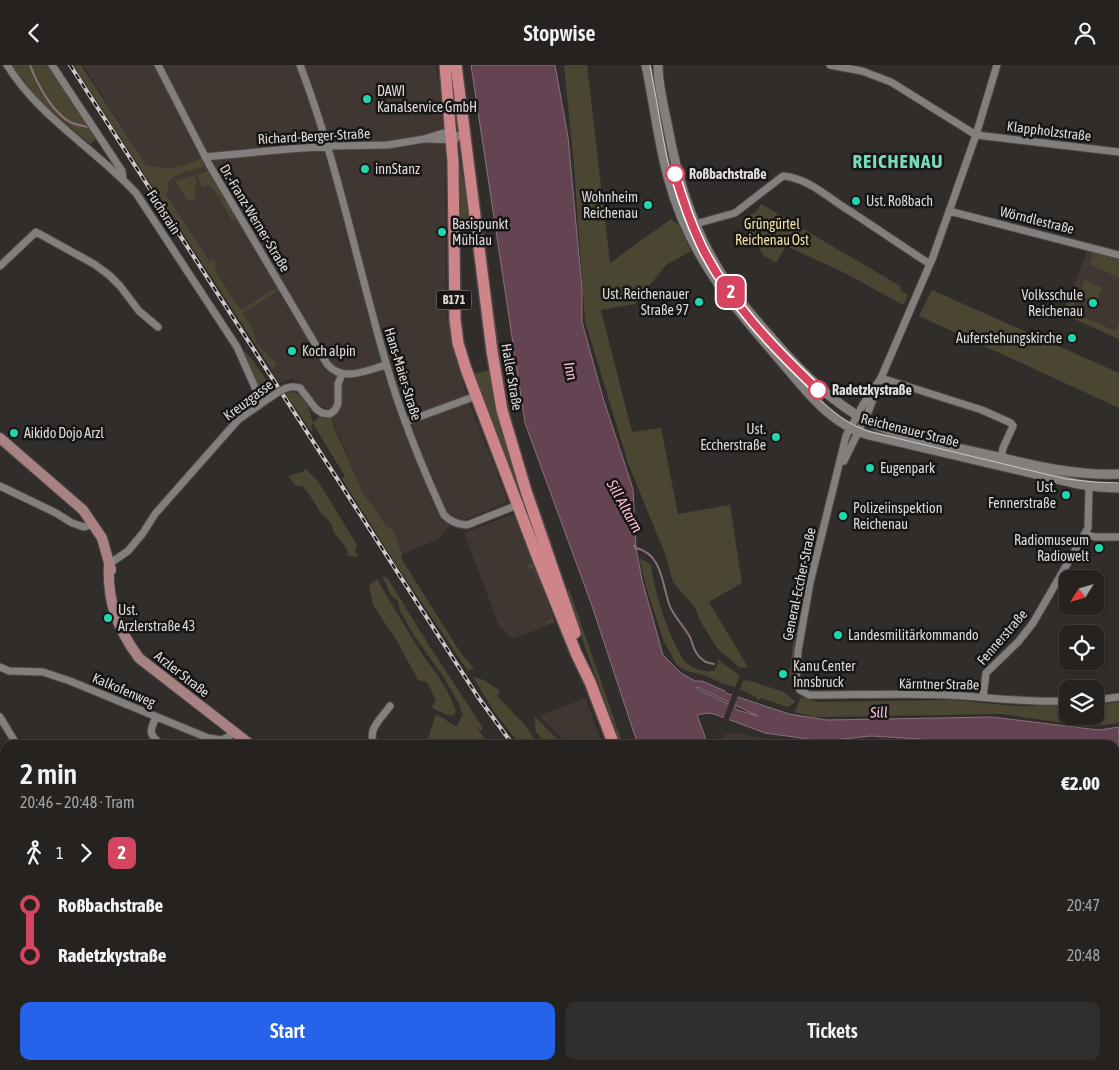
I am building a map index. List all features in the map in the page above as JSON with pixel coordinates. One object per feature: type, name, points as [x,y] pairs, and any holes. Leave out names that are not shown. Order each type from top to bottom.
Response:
[{"type":"main road","name":"Haller Straße","points":[[444,65],[465,232],[492,351],[502,410],[515,457],[524,503]]},
{"type":"main road","name":"Haller Straße","points":[[456,65],[465,137],[465,232],[455,321],[458,343],[476,396],[561,590],[590,682],[612,740]]},
{"type":"main road","name":"Arzler Straße","points":[[0,438],[83,510],[94,524],[102,538],[109,564],[108,584],[110,598],[129,644],[139,658],[245,740]]},
{"type":"street","name":"Fuchsrain","points":[[7,65],[39,106],[123,179],[136,193],[237,347],[265,401]]},
{"type":"street","points":[[52,65],[122,171],[123,179]]},
{"type":"street","name":"Dr.-Franz-Werner-Straße","points":[[158,65],[205,157],[327,364],[334,371],[342,375]]},
{"type":"street","name":"Hans-Maier-Straße","points":[[300,65],[327,146],[386,365],[405,422],[444,515],[450,521],[467,525],[524,503]]},
{"type":"street","name":"Reichenauer Straße","points":[[646,65],[667,176],[683,222],[701,259],[739,313],[813,397],[835,419],[854,430],[1089,486],[1119,488]]},
{"type":"street","name":"Reichenauer Straße","points":[[658,65],[673,155],[680,183],[705,246],[719,270],[753,317],[816,385],[838,404],[861,417],[876,425],[913,437],[1081,474],[1119,474]]},
{"type":"street","points":[[830,65],[846,66],[891,82],[976,135]]},
{"type":"street","points":[[861,417],[879,381],[930,264],[976,135],[997,67]]},
{"type":"street","name":"Klappholzstraße","points":[[976,135],[1119,152]]},
{"type":"street","name":"Richard-Berger-Straße","points":[[205,157],[327,146],[388,145],[424,139],[465,137]]},
{"type":"street","points":[[683,222],[696,224],[735,213],[783,176],[793,177],[818,190],[930,264]]},
{"type":"street","name":"Wörndlestraße","points":[[950,211],[1119,255]]},
{"type":"street","points":[[0,267],[36,232],[94,264],[116,282],[139,311],[158,327]]},
{"type":"street","points":[[342,375],[354,374],[386,365]]},
{"type":"street","name":"Kreuzgasse","points":[[109,564],[128,551],[156,515],[232,426],[286,387],[294,386],[300,388],[319,412],[330,413],[335,410],[338,404],[338,384],[342,375]]},
{"type":"street","points":[[879,381],[982,410],[1011,423],[1013,427],[1003,448],[1002,458]]},
{"type":"street","points":[[405,422],[476,396]]},
{"type":"street","name":"General-Eccher-Straße","points":[[809,695],[804,694],[796,681],[798,651],[810,583],[838,473],[854,430],[861,417]]},
{"type":"street","points":[[0,486],[56,513],[72,523],[84,527],[94,524]]},
{"type":"street","name":"Fennerstraße","points":[[983,697],[986,673],[1018,642],[1033,623],[1085,534],[1088,527],[1089,486]]},
{"type":"street","points":[[1085,534],[1095,537],[1119,537]]},
{"type":"street","name":"Kalkofenweg","points":[[0,667],[9,671],[43,672],[70,681],[208,738],[222,740],[236,733]]},
{"type":"street","name":"Kärntner Straße","points":[[809,695],[934,695],[1021,701],[1059,701]]},
{"type":"street","points":[[1104,699],[1119,697]]},
{"type":"street","points":[[372,740],[372,731],[390,706]]},
{"type":"street","points":[[0,717],[14,740]]},
{"type":"street","points":[[156,717],[150,729],[152,737],[156,740]]},
{"type":"shaded area","points":[[83,65],[435,65],[445,120],[446,313],[466,395],[507,499],[506,503],[448,527],[440,538],[402,555],[390,528],[385,525],[363,493],[327,408],[318,406],[310,400],[298,382],[290,379],[276,385],[271,371],[277,363],[257,343],[252,327],[187,229]]},
{"type":"shaded area","name":"Volksschule Reichenau","points":[[1087,251],[1119,260],[1119,339],[1063,314]]},
{"type":"shaded area","points":[[510,515],[515,518],[555,623],[512,639],[499,626],[464,533]]},
{"type":"shaded area","points":[[585,698],[601,740],[564,740],[539,716]]},
{"type":"shaded area","points":[[734,732],[771,740],[724,740],[724,735]]},
{"type":"green space","points":[[11,65],[49,65],[97,139],[90,144],[42,103]]},
{"type":"green space","points":[[73,65],[81,65],[147,166],[178,167],[201,159],[204,166],[178,174],[170,181],[167,186],[169,190],[165,193],[209,261],[213,259],[217,266],[214,269],[241,310],[278,287],[279,290],[243,313],[252,327],[257,343],[277,364],[272,370]]},
{"type":"green space","points":[[564,65],[587,65],[610,263],[671,219],[679,226],[691,251],[666,265],[635,304],[601,310],[632,432],[661,428],[678,514],[730,505],[742,583],[709,602],[748,667],[740,668],[717,648],[702,624],[695,608],[673,582],[665,554],[628,463],[585,321],[574,166]]},
{"type":"green space","points":[[457,144],[472,230],[467,233],[457,230]]},
{"type":"green space","points":[[208,171],[224,197],[218,197],[210,185],[203,187],[197,175]]},
{"type":"green space","points":[[194,175],[196,180],[195,198],[188,202],[175,181]]},
{"type":"green space","points":[[222,197],[237,219],[233,222],[219,198]]},
{"type":"green space","name":"Grüngürtel Reichenau Ost","points":[[761,204],[900,286],[901,291],[908,295],[903,305],[845,273],[786,246],[776,263],[763,255],[742,220],[756,212]]},
{"type":"green space","points":[[480,214],[506,395],[531,485],[528,488],[503,397]]},
{"type":"green space","points":[[1093,252],[1119,260],[1119,278],[1089,264]]},
{"type":"green space","points":[[1085,280],[1102,288],[1096,303],[1078,295]]},
{"type":"green space","points":[[932,290],[1119,373],[1119,408],[919,316]]},
{"type":"green space","points":[[1071,292],[1078,295],[1071,311],[1115,331],[1119,323],[1119,339],[1063,314]]},
{"type":"green space","points":[[238,344],[251,358],[274,391],[265,396],[261,395]]},
{"type":"green space","points":[[488,370],[493,377],[521,490],[517,491],[471,375]]},
{"type":"green space","points":[[291,392],[300,395],[304,399],[309,408],[313,423],[322,413],[330,414],[363,493],[385,525],[394,532],[402,555],[401,558],[462,655],[474,668],[468,671],[397,566],[342,479],[345,476],[313,424],[311,426],[313,430],[311,431],[285,393]]},
{"type":"green space","points":[[306,469],[318,481],[357,545],[355,550],[358,557],[348,556],[347,549],[334,533],[331,523],[320,512],[302,486],[296,486],[288,476]]},
{"type":"green space","points":[[829,487],[808,578],[805,580]]},
{"type":"green space","points":[[533,493],[553,547],[551,549],[531,494]]},
{"type":"green space","points":[[639,558],[651,564],[655,586],[668,629],[683,660],[694,668],[711,671],[715,670],[718,663],[717,659],[738,674],[739,678],[735,687],[707,676],[687,671],[677,665],[664,642]]},
{"type":"green space","points":[[532,563],[554,621],[546,624],[552,618],[533,568],[529,570],[527,565]]},
{"type":"green space","points":[[382,575],[388,579],[483,728],[481,731],[475,725],[486,740],[428,740],[436,714],[457,727],[462,715],[471,721],[462,714],[460,706],[443,676],[413,634],[400,611],[398,601],[390,594]]},
{"type":"green space","points":[[377,579],[453,702],[456,712],[453,716],[434,709],[432,706],[436,700],[427,682],[418,680],[397,641],[373,605],[369,585]]},
{"type":"green space","points":[[569,590],[621,740],[619,740],[566,591]]},
{"type":"green space","points":[[803,590],[805,593],[798,621],[800,626],[795,629]]},
{"type":"green space","points":[[799,631],[796,639],[791,677],[789,677],[794,634]]},
{"type":"green space","points":[[473,677],[484,680],[500,691],[497,696],[525,725],[535,740],[516,740],[495,713]]},
{"type":"green space","points":[[747,680],[784,692],[796,702],[787,707],[761,698],[758,700],[756,697],[740,689],[743,681]]},
{"type":"green space","points":[[801,697],[818,702],[954,700],[1015,706],[1059,706],[1059,723],[1002,714],[814,717],[795,712]]},
{"type":"green space","points":[[1119,702],[1119,723],[1104,725],[1104,704]]},
{"type":"green space","points":[[534,716],[558,740],[543,740],[536,732]]},
{"type":"green space","points":[[1076,725],[1104,725],[1089,727]]},
{"type":"water","name":"Inn","points":[[471,65],[555,65],[568,137],[582,289],[582,322],[603,398],[633,489],[636,548],[642,580],[663,655],[681,673],[695,681],[702,681],[726,693],[789,714],[827,720],[992,717],[1099,730],[1119,727],[1119,740],[936,740],[871,736],[816,740],[765,733],[707,713],[697,715],[706,740],[636,740],[591,603],[525,423]],"holes":[[[697,687],[758,716],[737,710],[735,707],[697,689]]]},
{"type":"pier","points":[[733,693],[738,695],[728,722],[723,720]]},
{"type":"waterway","points":[[30,65],[41,89],[57,112],[70,122],[89,127]]},
{"type":"waterway","name":"Sill Altarm","points":[[634,546],[645,551],[656,563],[660,570],[673,613],[690,637],[700,658],[705,662],[714,664]]},
{"type":"tram line","points":[[650,65],[671,176],[679,203],[699,249],[721,284],[747,317],[824,404],[846,421],[871,432],[1066,479],[1119,483]]},
{"type":"tram line","name":"2","points":[[675,174],[695,231],[718,274],[748,315],[789,362],[818,390]]},
{"type":"railway","points":[[70,65],[478,697],[509,740]]},
{"type":"place","name":"DAWI Kanalservice GmbH","points":[[367,99]]},
{"type":"place","name":"innStanz","points":[[365,169]]},
{"type":"place","name":"Roßbachstraße","points":[[675,174]]},
{"type":"place","name":"Ust. Roßbach","points":[[856,201]]},
{"type":"place","name":"Wohnheim Reichenau","points":[[648,205]]},
{"type":"place","name":"Basispunkt Mühlau","points":[[442,232]]},
{"type":"place","name":"Ust. Reichenauer Straße 97","points":[[699,302]]},
{"type":"place","name":"Volksschule Reichenau","points":[[1093,303]]},
{"type":"place","name":"Auferstehungskirche","points":[[1072,338]]},
{"type":"place","name":"Koch alpin","points":[[292,351]]},
{"type":"place","name":"Radetzkystraße","points":[[818,390]]},
{"type":"place","name":"Aikido Dojo Arzl","points":[[14,433]]},
{"type":"place","name":"Ust. Eccherstraße","points":[[776,437]]},
{"type":"place","name":"Eugenpark","points":[[870,468]]},
{"type":"place","name":"Ust. Fennerstraße","points":[[1066,495]]},
{"type":"place","name":"Polizeiinspektion Reichenau","points":[[843,516]]},
{"type":"place","name":"Radiomuseum Radiowelt","points":[[1099,548]]},
{"type":"place","name":"Ust. Arzlerstraße 43","points":[[108,618]]},
{"type":"place","name":"Landesmilitärkommando","points":[[838,635]]},
{"type":"place","name":"Kanu Center Innsbruck","points":[[783,674]]},
{"type":"district","name":"REICHENAU","points":[[898,161]]},
{"type":"water label","name":"Sill","points":[[879,712]]}]
